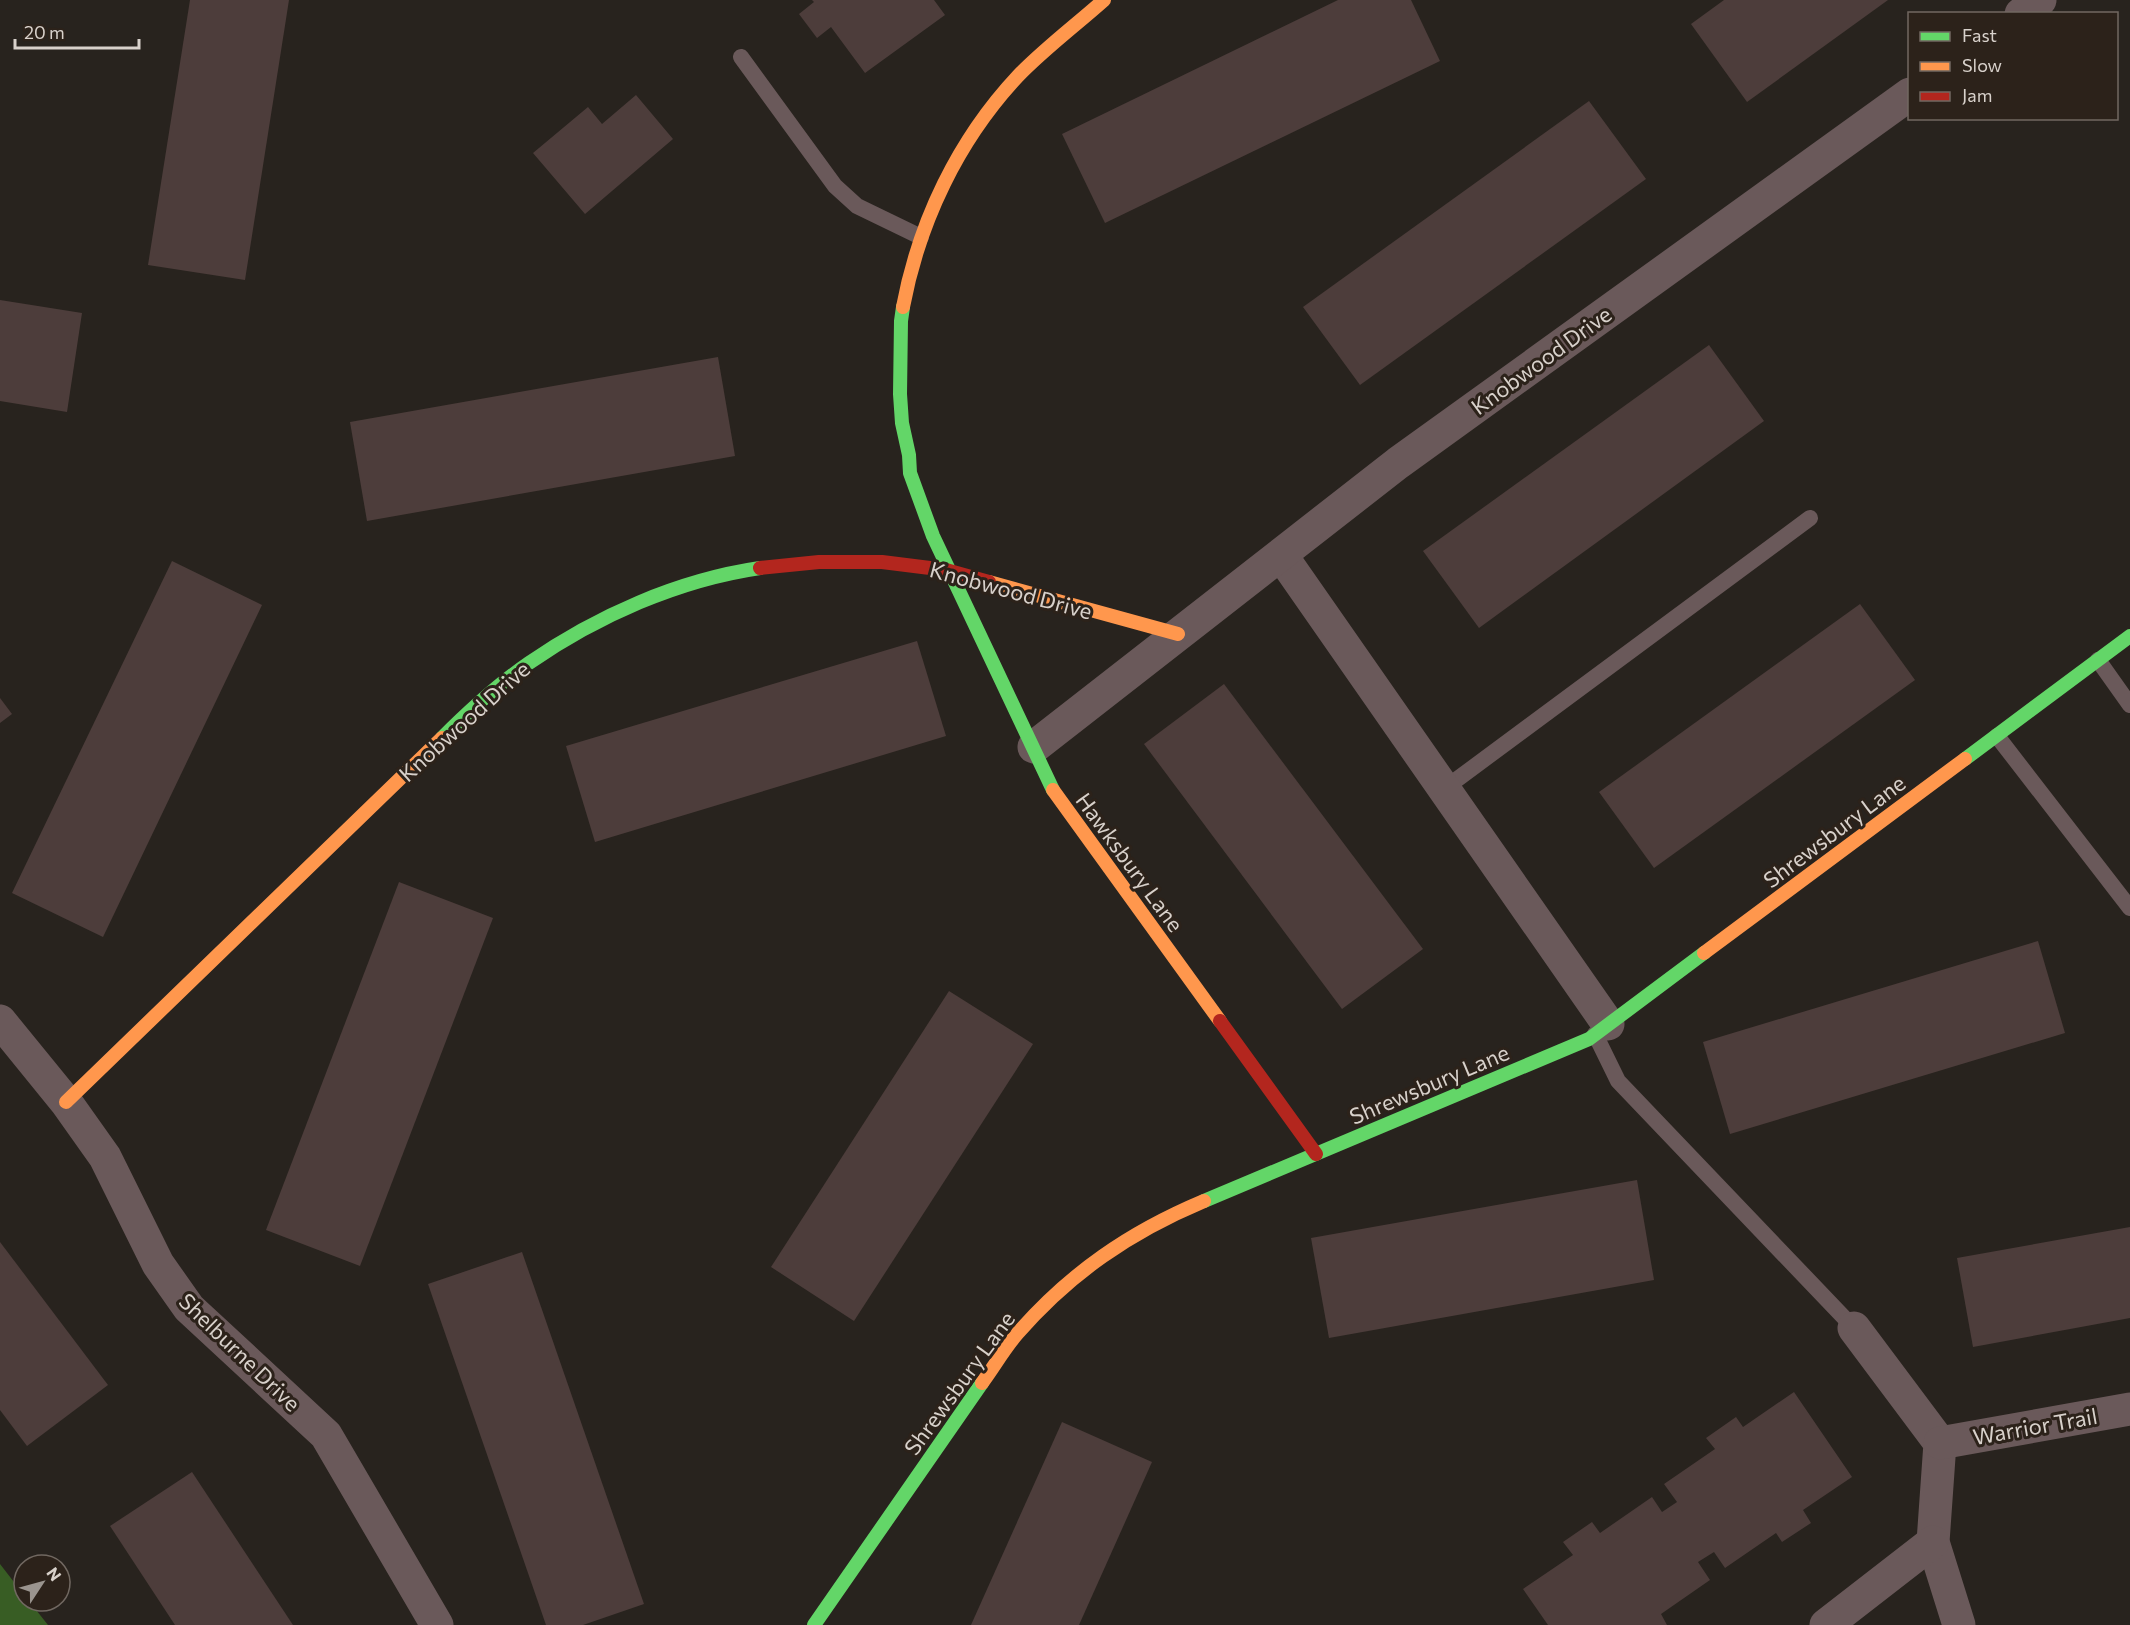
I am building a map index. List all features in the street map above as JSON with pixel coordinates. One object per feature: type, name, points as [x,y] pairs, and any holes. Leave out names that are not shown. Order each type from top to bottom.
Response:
[{"type":"street","name":"Hawksbury Lane","points":[[1104,0],[1019,75],[986,113],[967,141],[937,195],[921,237],[908,282],[901,321],[899,366],[902,423],[909,455],[910,473],[918,500],[1051,788],[1316,1154]]},
{"type":"street","points":[[2024,12],[2040,0]]},
{"type":"street","name":"Knobwood Drive","points":[[1034,747],[1407,456],[1908,95]]},
{"type":"street","points":[[1281,555],[1444,789],[1602,1029]]},
{"type":"street","name":"Knobwood Drive","points":[[66,1102],[478,703],[521,668],[564,638],[603,617],[699,581],[748,570],[800,563],[878,561],[950,570],[1178,634]]},
{"type":"street","name":"Shrewsbury Lane","points":[[814,1625],[1004,1350],[1059,1290],[1090,1264],[1159,1221],[1589,1039],[2130,636]]},
{"type":"street","name":"Shelburne Drive","points":[[0,1021],[66,1102],[105,1157],[158,1264],[189,1308],[326,1435],[437,1625]]},
{"type":"street","name":"Warrior Trail","points":[[1847,1321],[1940,1443],[1933,1542],[1959,1625]]},
{"type":"street","name":"Warrior Trail","points":[[1940,1443],[2130,1409]]},
{"type":"street","points":[[1826,1625],[1933,1542]]},
{"type":"lane","points":[[741,57],[835,186],[857,206],[921,237]]},
{"type":"lane","points":[[1444,789],[1810,518]]},
{"type":"lane","points":[[2098,660],[2130,705]]},
{"type":"lane","points":[[1997,735],[2130,908]]},
{"type":"lane","points":[[1602,1029],[1618,1081],[1847,1321]]},
{"type":"green space","points":[[0,1564],[12,1580],[12,1613],[38,1613],[48,1625],[0,1625]]},
{"type":"building","points":[[190,0],[289,0],[245,280],[148,265]]},
{"type":"building","points":[[812,0],[934,0],[945,15],[865,73],[831,27],[817,38],[799,14],[814,2]]},
{"type":"building","points":[[1338,0],[1411,0],[1440,61],[1105,223],[1062,134]]},
{"type":"building","points":[[1724,0],[1888,0],[1747,102],[1691,24]]},
{"type":"building","points":[[636,95],[673,139],[585,214],[533,153],[588,107],[602,124]]},
{"type":"building","points":[[1589,101],[1646,179],[1360,385],[1303,307]]},
{"type":"building","points":[[0,300],[82,313],[67,412],[0,401]]},
{"type":"building","points":[[1709,345],[1764,421],[1479,628],[1423,551]]},
{"type":"building","points":[[718,357],[735,456],[367,521],[350,422]]},
{"type":"building","points":[[172,561],[262,605],[103,937],[12,893]]},
{"type":"building","points":[[1860,604],[1915,680],[1654,868],[1599,792]]},
{"type":"building","points":[[917,641],[946,736],[595,842],[566,746]]},
{"type":"building","points":[[1224,684],[1423,949],[1342,1009],[1144,744]]},
{"type":"building","points":[[0,698],[12,714],[0,723]]},
{"type":"building","points":[[399,882],[493,918],[360,1266],[266,1230]]},
{"type":"building","points":[[2038,941],[2065,1033],[1730,1134],[1703,1042]]},
{"type":"building","points":[[949,991],[1033,1044],[854,1321],[771,1267]]},
{"type":"building","points":[[1637,1180],[1654,1280],[1329,1338],[1311,1238]]},
{"type":"building","points":[[2130,1227],[2130,1318],[1973,1347],[1957,1258]]},
{"type":"building","points":[[0,1242],[108,1385],[27,1446],[0,1410]]},
{"type":"building","points":[[522,1252],[644,1604],[583,1625],[546,1625],[428,1284]]},
{"type":"building","points":[[1794,1392],[1852,1477],[1803,1510],[1811,1523],[1782,1542],[1776,1533],[1725,1568],[1714,1552],[1698,1562],[1710,1580],[1661,1614],[1667,1625],[1548,1625],[1523,1589],[1573,1555],[1563,1542],[1592,1522],[1600,1533],[1652,1497],[1662,1512],[1677,1502],[1664,1484],[1715,1449],[1706,1438],[1736,1417],[1743,1427]]},
{"type":"building","points":[[1062,1422],[1152,1462],[1079,1625],[971,1625]]},
{"type":"building","points":[[192,1472],[293,1625],[175,1625],[110,1526]]},
{"type":"traffic: fast","points":[[903,307],[900,394],[910,473],[933,536],[1053,790]]},
{"type":"traffic: fast","points":[[442,738],[473,708],[529,663],[610,615],[699,581],[760,568]]},
{"type":"traffic: fast","points":[[1965,759],[2130,636]]},
{"type":"traffic: fast","points":[[1204,1201],[1589,1039],[1704,953]]},
{"type":"traffic: fast","points":[[814,1625],[982,1383]]},
{"type":"traffic: slow","points":[[903,307],[919,244],[931,213],[959,155],[977,127],[1018,76],[1104,0]]},
{"type":"traffic: slow","points":[[989,582],[1178,634]]},
{"type":"traffic: slow","points":[[66,1102],[442,738]]},
{"type":"traffic: slow","points":[[1704,953],[1965,759]]},
{"type":"traffic: slow","points":[[1053,790],[1220,1021]]},
{"type":"traffic: slow","points":[[982,1383],[1017,1334],[1037,1312],[1080,1273],[1151,1226],[1204,1201]]},
{"type":"traffic: jam","points":[[760,568],[819,562],[882,562],[946,570],[989,582]]},
{"type":"traffic: jam","points":[[1220,1021],[1316,1154]]}]
